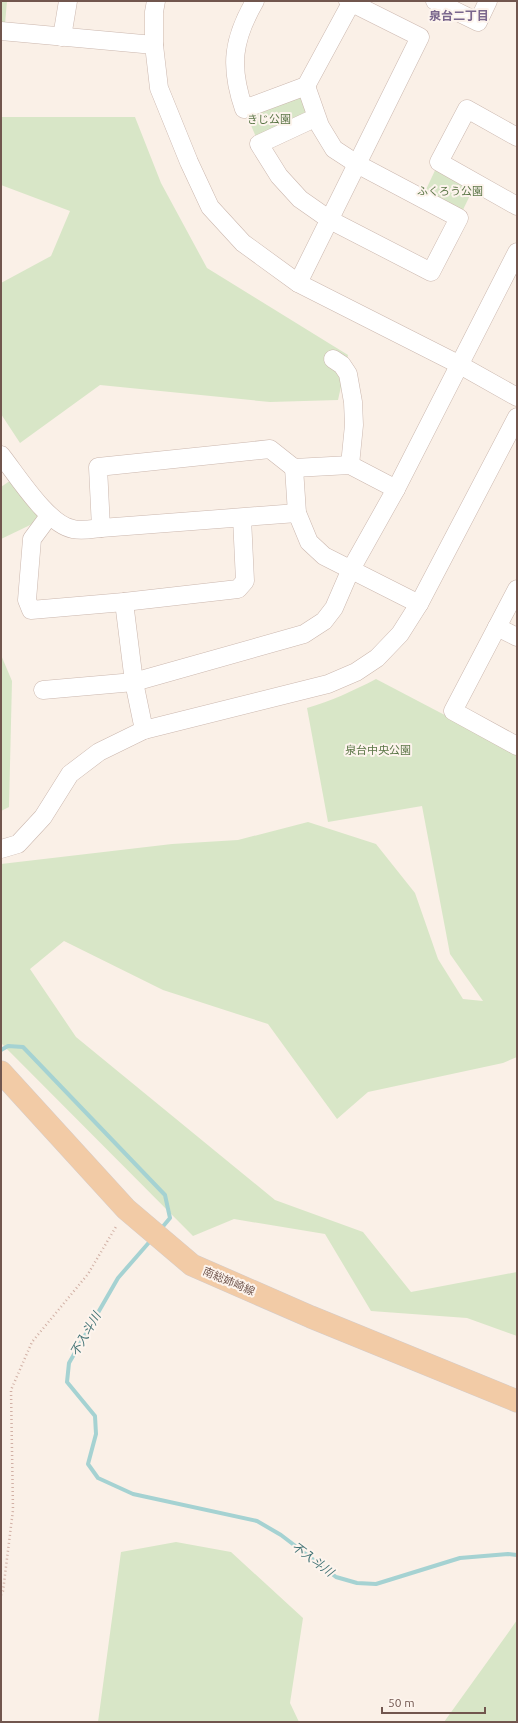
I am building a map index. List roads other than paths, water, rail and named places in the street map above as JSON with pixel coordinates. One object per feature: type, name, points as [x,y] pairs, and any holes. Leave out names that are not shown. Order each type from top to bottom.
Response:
[{"type":"main road","name":"南総姉崎線","points":[[1,1072],[126,1209],[192,1265],[311,1317],[517,1401]]},
{"type":"street","points":[[62,37],[68,1]]},
{"type":"street","points":[[156,1],[154,12],[154,45],[159,88],[189,162],[210,207],[243,243],[298,283],[460,365],[517,397]]},
{"type":"street","points":[[255,1],[243,21],[236,42],[234,72],[244,109],[306,86],[350,2],[420,37],[298,283]]},
{"type":"street","points":[[435,1],[478,22],[488,1]]},
{"type":"street","points":[[1,32],[154,45]]},
{"type":"street","points":[[306,86],[317,117],[320,126],[334,149],[357,164],[459,218],[431,272],[330,220],[300,199],[279,176],[259,144],[317,117]]},
{"type":"street","points":[[517,137],[467,109],[439,162],[517,206]]},
{"type":"street","points":[[43,690],[134,682],[304,634],[324,621],[334,608],[350,571],[396,489],[517,252]]},
{"type":"street","points":[[333,359],[342,365],[348,374],[354,402],[354,424],[350,466]]},
{"type":"street","points":[[1,849],[18,844],[43,817],[70,774],[99,752],[144,730],[328,684],[356,672],[377,658],[400,634],[419,604],[517,417]]},
{"type":"street","points":[[101,528],[98,467],[270,449],[294,468],[350,466],[396,489]]},
{"type":"street","points":[[1,455],[49,516],[61,524],[73,529],[297,514]]},
{"type":"street","points":[[294,468],[297,514],[309,542],[324,556],[350,571],[419,604]]},
{"type":"street","points":[[49,516],[32,539],[27,600],[31,610],[124,602],[238,589],[245,581],[242,518]]},
{"type":"street","points":[[517,589],[453,711],[517,746]]},
{"type":"street","points":[[124,602],[134,682],[144,730]]},
{"type":"street","points":[[497,627],[517,637]]},
{"type":"waterway","name":"不入斗川","points":[[1,1050],[8,1046],[23,1047],[165,1195],[170,1218],[160,1230]]},
{"type":"waterway","name":"不入斗川","points":[[152,1239],[118,1278],[69,1363],[67,1382],[95,1416],[96,1434],[88,1464],[98,1478],[133,1494],[257,1521],[281,1535],[336,1577],[357,1583],[376,1584],[460,1558],[508,1554],[517,1555]]},
{"type":"district","name":"泉台二丁目","points":[[459,15]]},
{"type":"park label","name":"きじ公園","points":[[269,119]]},
{"type":"park label","name":"ふくろう公園","points":[[450,191]]},
{"type":"park label","name":"泉台中央公園","points":[[378,750]]}]
